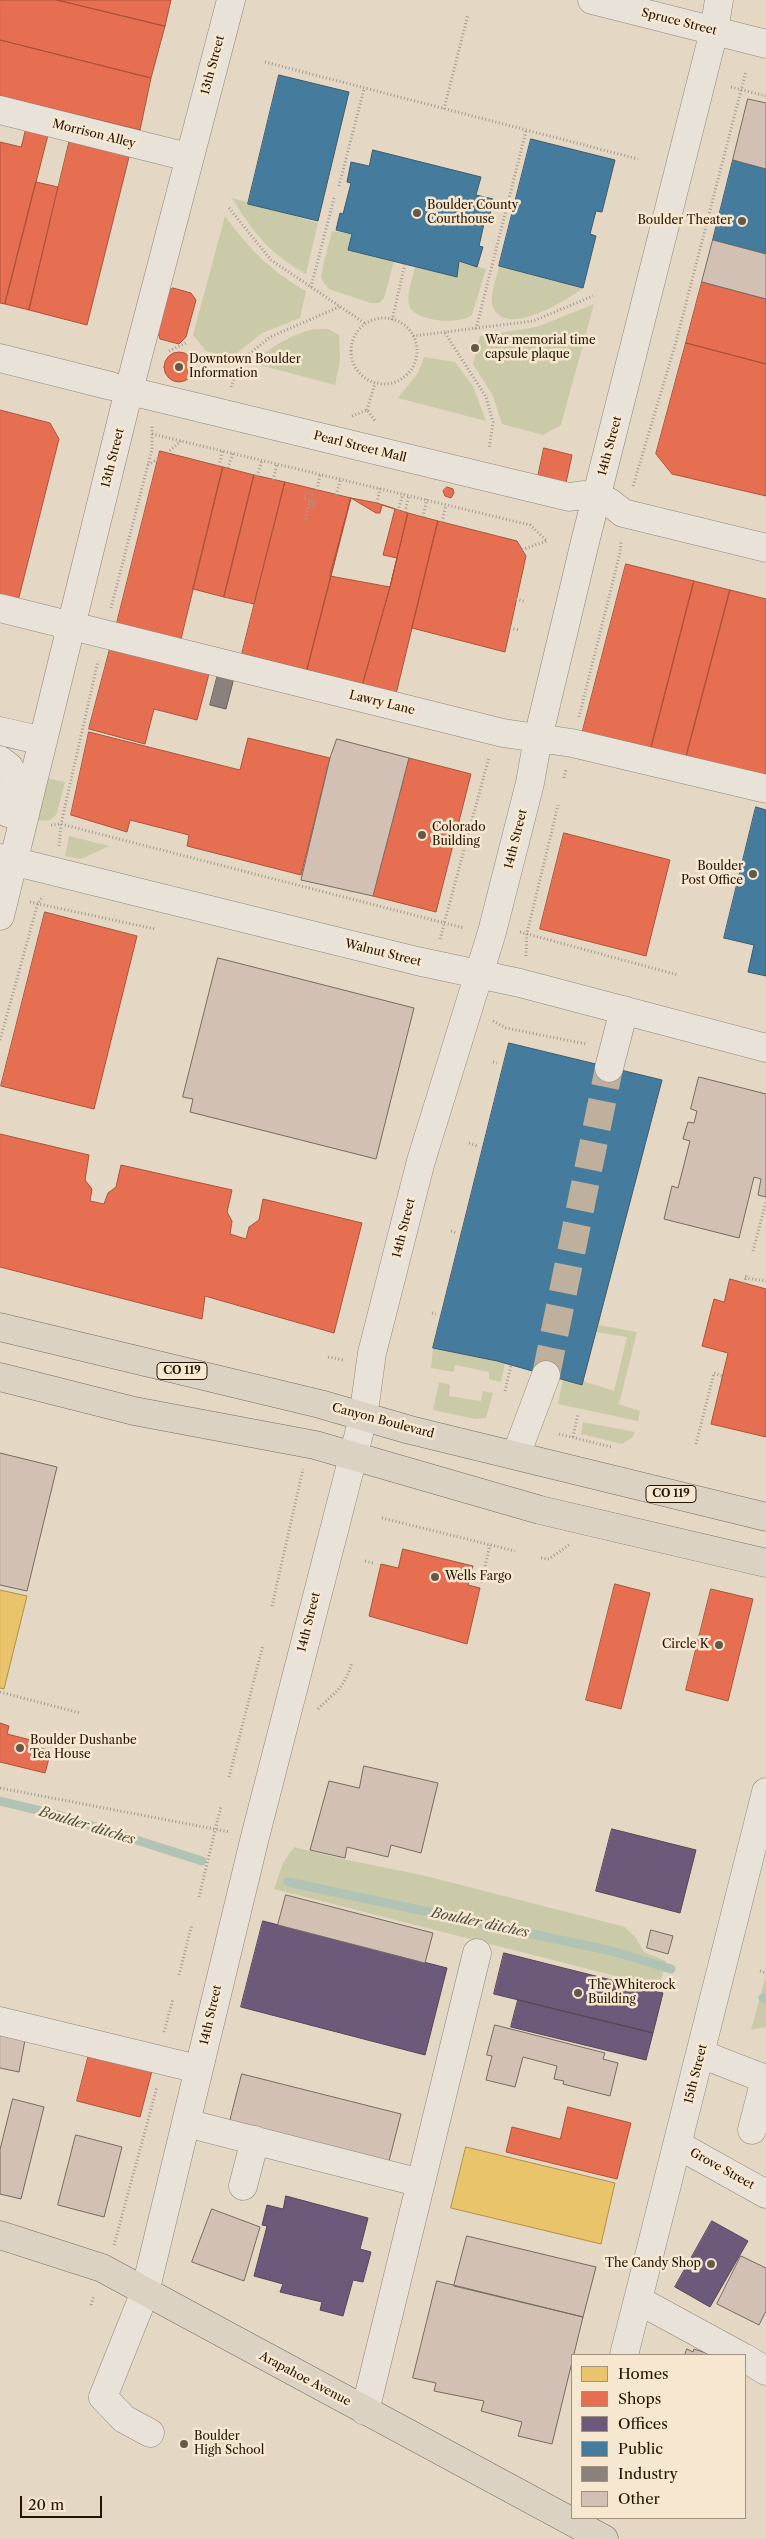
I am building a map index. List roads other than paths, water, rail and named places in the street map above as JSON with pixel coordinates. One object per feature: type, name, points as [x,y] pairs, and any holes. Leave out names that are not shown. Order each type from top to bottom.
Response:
[{"type":"main road","name":"Canyon Boulevard","points":[[0,1327],[320,1404],[363,1418],[766,1517]]},
{"type":"main road","points":[[0,1377],[134,1411],[310,1444],[354,1455],[540,1510],[766,1563]]},
{"type":"main road","name":"Arapahoe Avenue","points":[[0,2234],[102,2268],[365,2411],[571,2517]]},
{"type":"main road","name":"Arapahoe Avenue","points":[[581,2522],[604,2539]]},
{"type":"street","name":"13th Street","points":[[0,916],[6,860],[43,741],[188,158],[231,0]]},
{"type":"street","name":"Spruce Street","points":[[592,0],[766,44]]},
{"type":"street","name":"14th Street","points":[[150,2433],[124,2419],[103,2397],[145,2292],[255,1837],[363,1418],[372,1353],[421,1161],[479,975],[530,783],[538,738],[714,31],[719,0]]},
{"type":"street","name":"Morrison Alley","points":[[0,110],[188,158]]},
{"type":"street","points":[[0,358],[111,386]]},
{"type":"street","name":"Pearl Street Mall","points":[[145,394],[484,478],[605,504],[766,548]]},
{"type":"street","name":"Lawry Lane","points":[[0,608],[503,733],[572,743],[766,789]]},
{"type":"street","points":[[0,731],[43,741]]},
{"type":"street","points":[[0,760],[9,767],[15,778],[2,836],[6,860]]},
{"type":"street","name":"Walnut Street","points":[[6,860],[624,1010],[766,1048]]},
{"type":"street","points":[[609,1068],[624,1010]]},
{"type":"street","points":[[516,1455],[546,1376]]},
{"type":"street","name":"15th Street","points":[[624,2354],[766,1792]]},
{"type":"street","points":[[365,2411],[477,1953]]},
{"type":"street","points":[[0,2020],[198,2069]]},
{"type":"street","points":[[701,2054],[765,2079],[752,2130]]},
{"type":"street","points":[[186,2123],[421,2183]]},
{"type":"street","points":[[243,2186],[255,2140]]},
{"type":"street","name":"Grove Street","points":[[678,2145],[766,2194]]},
{"type":"street","points":[[638,2300],[737,2354]]},
{"type":"street","points":[[746,2359],[766,2371]]},
{"type":"waterway","name":"Boulder ditches","points":[[0,1801],[58,1815],[202,1861]]},
{"type":"waterway","name":"Boulder ditches","points":[[288,1882],[612,1951],[671,1969]]},
{"type":"tunnel","points":[[546,1375],[609,1068]]},
{"type":"place","name":"Boulder County Courthouse","points":[[417,213]]},
{"type":"place","name":"Boulder Theater","points":[[742,221]]},
{"type":"place","name":"War memorial time capsule plaque","points":[[475,348]]},
{"type":"place","name":"Downtown Boulder Information","points":[[179,367]]},
{"type":"place","name":"Colorado Building","points":[[422,835]]},
{"type":"place","name":"Boulder Post Office","points":[[753,874]]},
{"type":"place","name":"Wells Fargo","points":[[435,1577]]},
{"type":"place","name":"Circle K","points":[[719,1645]]},
{"type":"place","name":"Boulder Dushanbe Tea House","points":[[20,1748]]},
{"type":"place","name":"The Whiterock Building","points":[[578,1993]]},
{"type":"place","name":"The Candy Shop","points":[[711,2264]]},
{"type":"place","name":"Boulder High School","points":[[184,2444]]}]
